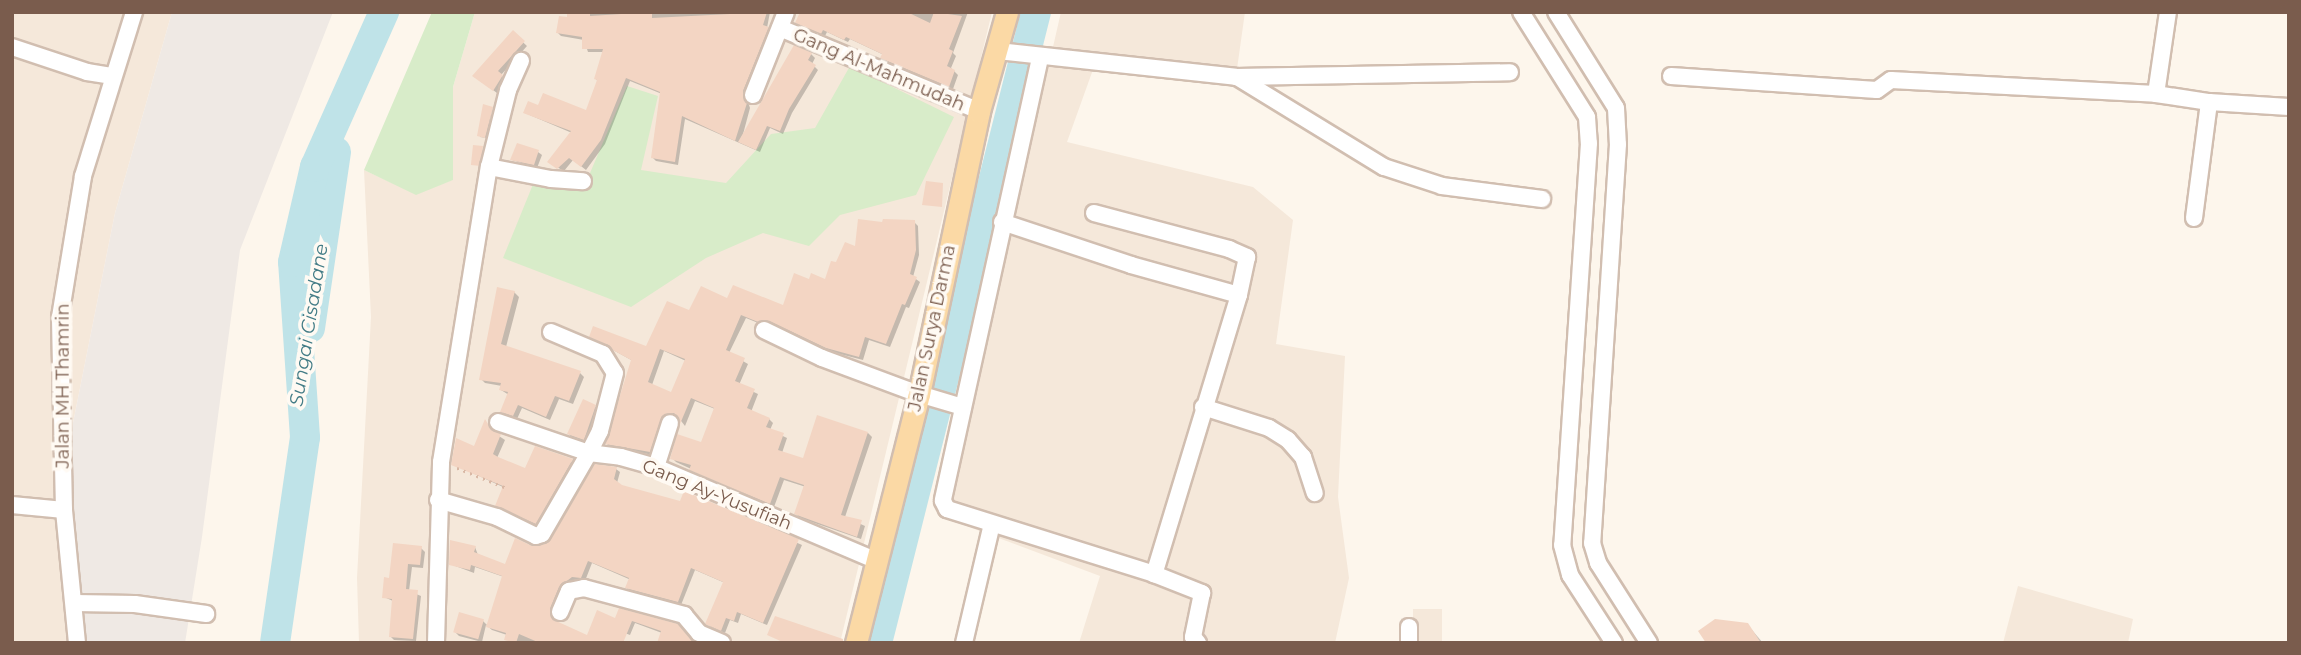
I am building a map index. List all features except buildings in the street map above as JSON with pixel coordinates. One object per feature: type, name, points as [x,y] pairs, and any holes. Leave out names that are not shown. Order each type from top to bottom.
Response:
[{"type":"main road","name":"Jalan Surya Darma","points":[[856,643],[924,396],[979,111],[1002,52],[1007,12]]},
{"type":"street","name":"Jalan MH Thamrin","points":[[77,643],[64,510],[60,317],[83,176],[134,12]]},
{"type":"street","points":[[752,95],[786,12]]},
{"type":"street","points":[[1521,12],[1587,117],[1589,143],[1562,545],[1570,575],[1614,643]]},
{"type":"street","points":[[1556,12],[1616,108],[1618,144],[1592,542],[1598,563],[1648,643]]},
{"type":"street","points":[[2156,94],[2168,12]]},
{"type":"street","name":"Gang Al-Mahmudah","points":[[780,29],[979,111]]},
{"type":"street","points":[[12,47],[87,72],[113,76]]},
{"type":"street","points":[[1002,52],[1236,76],[1510,72]]},
{"type":"street","points":[[1037,57],[1002,222],[957,405],[943,501],[947,509],[1154,574],[1202,593],[1193,637],[1198,643]]},
{"type":"street","points":[[436,643],[441,461],[489,167],[508,89],[521,61]]},
{"type":"street","points":[[1236,76],[1384,167],[1442,186],[1542,199]]},
{"type":"street","points":[[1671,76],[1877,89],[1891,80],[2156,94],[2209,102],[2289,107]]},
{"type":"street","points":[[2194,218],[2209,102]]},
{"type":"street","points":[[489,167],[551,179],[583,181]]},
{"type":"street","points":[[1094,213],[1238,251],[1247,257],[1240,295],[1203,407],[1154,574]]},
{"type":"street","points":[[1002,222],[1130,265],[1240,295]]},
{"type":"street","points":[[1578,307],[1607,309]]},
{"type":"street","points":[[764,330],[822,358],[924,396],[957,405]]},
{"type":"street","points":[[438,500],[498,517],[536,536],[542,534],[600,431],[615,373],[603,354],[551,332]]},
{"type":"street","points":[[1576,332],[1605,334]]},
{"type":"street","points":[[1203,407],[1269,428],[1288,440],[1303,457],[1315,493]]},
{"type":"street","name":"Gang Ay-Yusufiah","points":[[498,422],[589,453],[621,457],[656,467],[877,561]]},
{"type":"street","points":[[656,467],[670,424]]},
{"type":"street","points":[[12,505],[64,510]]},
{"type":"street","points":[[964,643],[992,524]]},
{"type":"street","points":[[560,612],[569,591],[584,588],[684,615],[699,634],[722,643]]},
{"type":"street","points":[[75,603],[135,604],[206,614]]},
{"type":"path","points":[[441,461],[507,488]]},
{"type":"shaded area","points":[[12,12],[172,12],[115,213],[70,438],[72,643],[12,643]]},
{"type":"shaded area","points":[[172,12],[333,12],[240,250],[202,537],[185,643],[72,643],[70,438],[115,213]]},
{"type":"shaded area","points":[[475,12],[992,12],[840,643],[359,643],[357,578],[371,317],[364,170],[416,194],[452,180],[453,87]]},
{"type":"shaded area","points":[[1061,12],[1245,12],[1237,69],[1095,64],[1067,142],[1253,187],[1293,220],[1276,344],[1345,356],[1338,497],[1349,578],[1335,643],[1079,643],[1100,576],[945,518]]},
{"type":"shaded area","points":[[2018,586],[2133,619],[2128,643],[2003,643]]},
{"type":"shaded area","points":[[1413,609],[1442,609],[1442,643],[1413,643]]},
{"type":"green space","points":[[432,12],[475,12],[453,87],[453,180],[416,195],[364,170]]},
{"type":"green space","points":[[850,66],[954,117],[916,195],[840,215],[809,246],[763,233],[706,258],[631,307],[503,258],[538,172],[590,173],[627,86],[658,96],[641,170],[726,183],[771,134],[815,128]]},
{"type":"waterway","points":[[275,643],[305,437],[293,262],[315,167],[384,12]]},
{"type":"waterway","points":[[877,643],[1036,12]]},
{"type":"waterway","name":"Sungai Cisadane","points":[[310,328],[336,152]]}]
